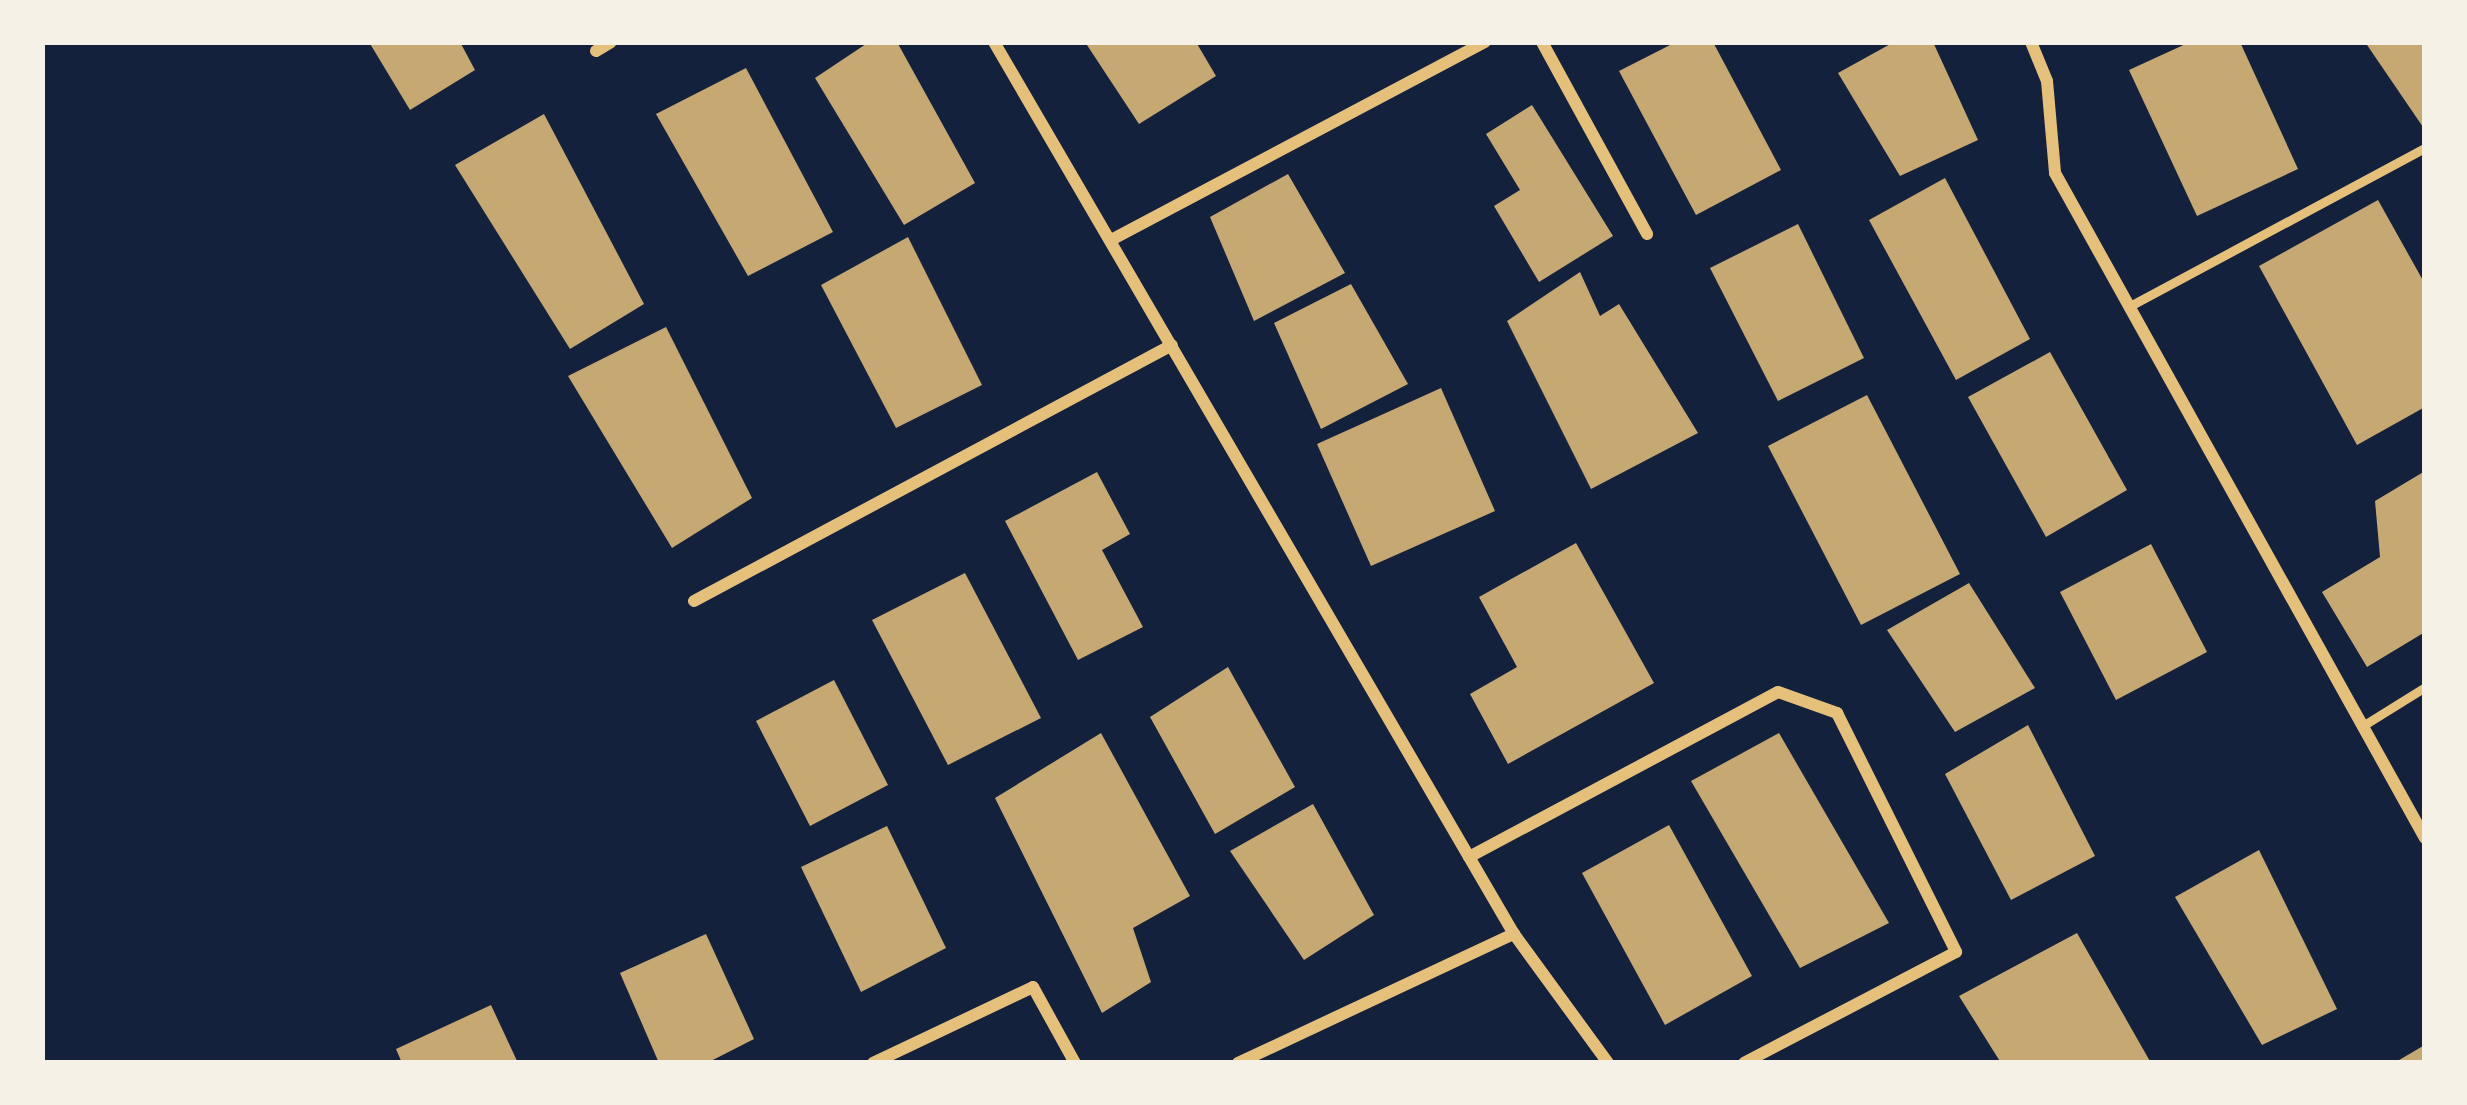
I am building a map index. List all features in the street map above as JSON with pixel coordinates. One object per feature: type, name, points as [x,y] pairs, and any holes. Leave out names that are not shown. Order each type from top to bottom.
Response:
[{"type":"street","points":[[596,51],[611,42]]},
{"type":"street","points":[[994,42],[1514,934],[1608,1063]]},
{"type":"street","points":[[1111,240],[1486,42]]},
{"type":"street","points":[[1542,42],[1647,234]]},
{"type":"street","points":[[2031,42],[2047,81],[2055,173],[2425,838]]},
{"type":"street","points":[[694,601],[1172,345]]},
{"type":"street","points":[[1469,856],[1778,692],[1837,713],[1956,952],[1744,1063]]},
{"type":"street","points":[[1238,1063],[1514,934]]},
{"type":"street","points":[[874,1063],[1034,987],[1076,1063]]},
{"type":"lane","points":[[2127,307],[2425,148]]},
{"type":"lane","points":[[2364,725],[2425,686]]},
{"type":"building","points":[[369,42],[460,42],[475,70],[410,110]]},
{"type":"building","points":[[869,42],[897,42],[975,183],[904,225],[815,78]]},
{"type":"building","points":[[1085,42],[1196,42],[1216,76],[1139,124]]},
{"type":"building","points":[[1676,42],[1713,42],[1781,170],[1696,215],[1619,71]]},
{"type":"building","points":[[1894,42],[1933,42],[1978,140],[1900,176],[1838,73]]},
{"type":"building","points":[[2190,42],[2240,42],[2298,169],[2197,216],[2129,70]]},
{"type":"building","points":[[2365,42],[2425,42],[2425,130]]},
{"type":"building","points":[[746,68],[833,232],[748,276],[656,114]]},
{"type":"building","points":[[1532,105],[1613,236],[1539,282],[1494,206],[1520,190],[1486,134]]},
{"type":"building","points":[[544,114],[644,304],[570,349],[455,165]]},
{"type":"building","points":[[1288,174],[1345,273],[1254,321],[1210,217]]},
{"type":"building","points":[[1945,178],[2030,339],[1956,380],[1869,220]]},
{"type":"building","points":[[2378,200],[2425,284],[2425,407],[2357,445],[2259,266]]},
{"type":"building","points":[[1798,224],[1864,358],[1778,401],[1710,268]]},
{"type":"building","points":[[908,237],[982,385],[896,428],[821,285]]},
{"type":"building","points":[[1580,272],[1600,316],[1619,304],[1698,433],[1591,489],[1507,321]]},
{"type":"building","points":[[1351,284],[1408,384],[1321,429],[1274,323]]},
{"type":"building","points":[[666,327],[752,498],[672,548],[568,376]]},
{"type":"building","points":[[2050,352],[2127,490],[2046,537],[1968,397]]},
{"type":"building","points":[[1441,388],[1495,511],[1371,566],[1317,444]]},
{"type":"building","points":[[1867,395],[1960,574],[1861,625],[1768,446]]},
{"type":"building","points":[[2425,471],[2425,632],[2367,667],[2322,592],[2380,557],[2375,501]]},
{"type":"building","points":[[1097,472],[1130,534],[1102,550],[1143,627],[1078,660],[1005,521]]},
{"type":"building","points":[[1576,543],[1654,683],[1508,764],[1470,694],[1517,667],[1479,597]]},
{"type":"building","points":[[2151,544],[2207,652],[2116,700],[2060,592]]},
{"type":"building","points":[[965,573],[1041,718],[948,765],[872,620]]},
{"type":"building","points":[[1969,583],[2035,688],[1955,732],[1887,630]]},
{"type":"building","points":[[1228,667],[1295,787],[1215,834],[1150,717]]},
{"type":"building","points":[[834,680],[888,785],[810,826],[756,721]]},
{"type":"building","points":[[2028,725],[2095,856],[2011,900],[1945,774]]},
{"type":"building","points":[[1101,733],[1190,896],[1133,928],[1151,982],[1102,1013],[995,798]]},
{"type":"building","points":[[1779,733],[1889,923],[1800,968],[1691,781]]},
{"type":"building","points":[[1313,804],[1374,915],[1304,960],[1230,851]]},
{"type":"building","points":[[1669,825],[1752,976],[1665,1025],[1582,873]]},
{"type":"building","points":[[887,826],[946,948],[861,992],[801,867]]},
{"type":"building","points":[[2259,850],[2337,1009],[2262,1045],[2175,897]]},
{"type":"building","points":[[2077,933],[2151,1063],[2001,1063],[1959,996]]},
{"type":"building","points":[[706,934],[754,1039],[707,1063],[659,1063],[620,973]]},
{"type":"building","points":[[491,1005],[518,1063],[402,1063],[396,1049]]},
{"type":"building","points":[[2423,1046],[2425,1063],[2394,1063]]}]
